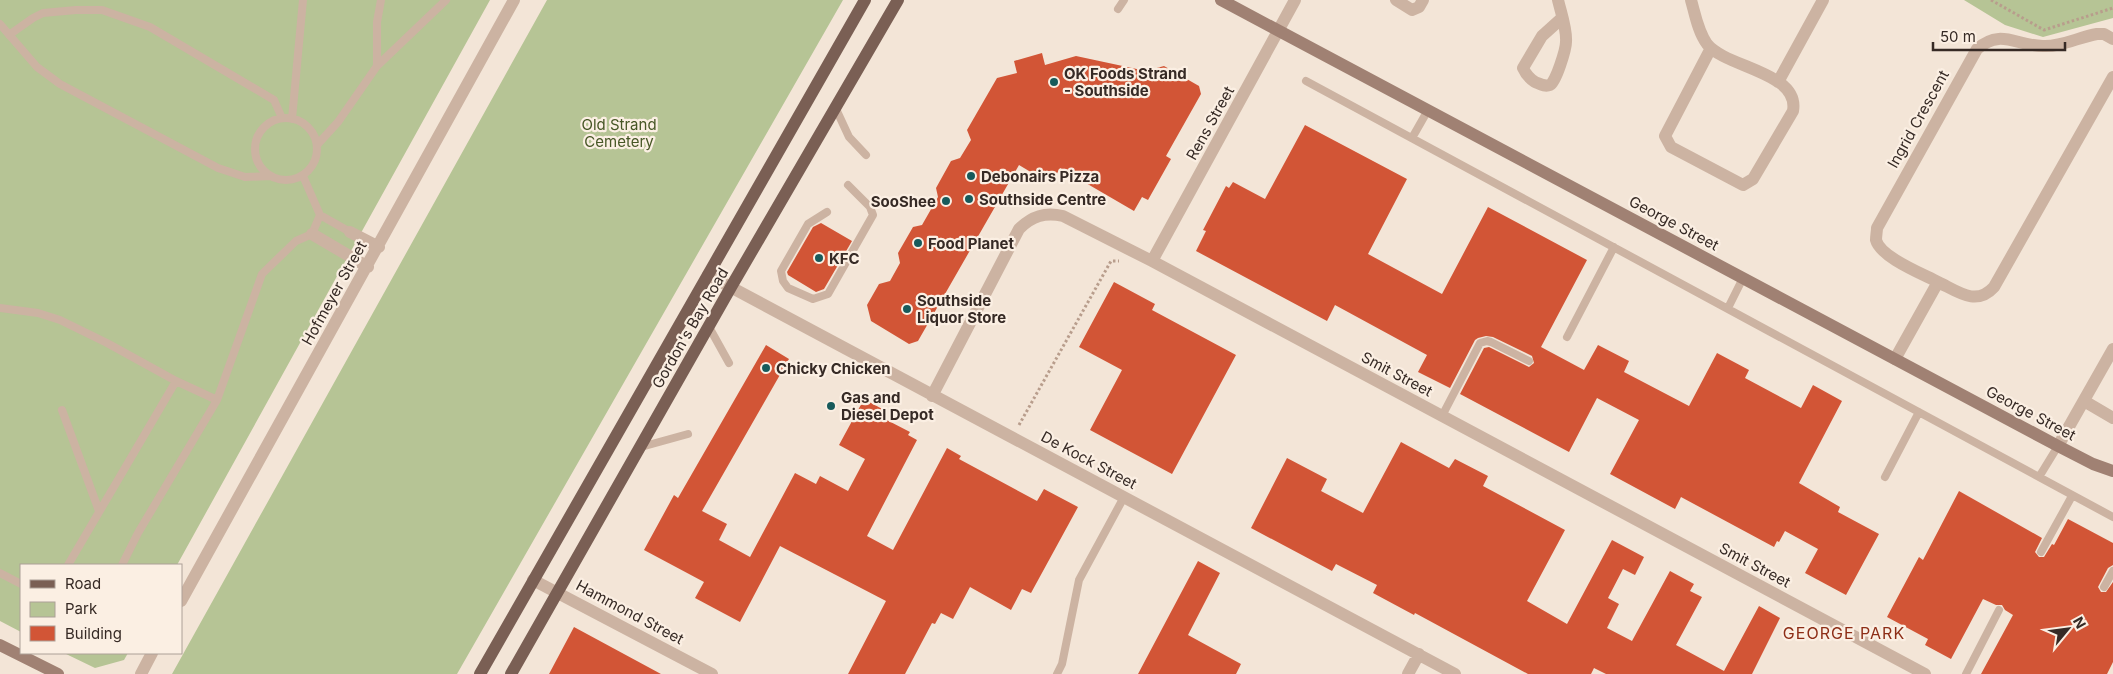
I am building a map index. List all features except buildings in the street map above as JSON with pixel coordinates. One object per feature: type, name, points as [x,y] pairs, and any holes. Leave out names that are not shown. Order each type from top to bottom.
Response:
[{"type":"main road","name":"Gordon's Bay Road","points":[[480,674],[865,0]]},
{"type":"main road","name":"Gordon's Bay Road","points":[[511,674],[898,0]]},
{"type":"street","name":"Hofmeyer Street","points":[[182,599],[368,267],[514,0]]},
{"type":"street","name":"George Street","points":[[1220,0],[2058,446],[2093,464],[2113,471]]},
{"type":"street","name":"Rens Street","points":[[1152,261],[1295,0]]},
{"type":"street","points":[[1396,0],[1409,9],[1420,5]]},
{"type":"street","points":[[1558,0],[1562,18],[1566,41],[1554,81],[1548,86],[1542,85],[1528,78],[1524,68],[1542,36],[1562,18]]},
{"type":"street","points":[[1691,0],[1702,34],[1711,48],[1778,82],[1791,94],[1795,102],[1793,110],[1753,179],[1748,184],[1739,184],[1671,147],[1665,136],[1711,48]]},
{"type":"street","points":[[1778,82],[1824,0]]},
{"type":"street","name":"Ingrid Crescent","points":[[2113,39],[2104,34],[2097,34],[2044,46],[2001,38],[1992,39],[1977,49],[1877,228],[1876,240],[1881,249],[1892,258],[1972,297],[1981,297],[1988,294],[1994,287],[2113,77]]},
{"type":"street","name":"Smit Street","points":[[932,396],[1013,238],[1026,222],[1044,214],[1063,216],[1152,261],[1925,674]]},
{"type":"street","points":[[350,232],[379,247]]},
{"type":"street","points":[[312,234],[368,267]]},
{"type":"street","name":"De Kock Street","points":[[708,275],[1455,674]]},
{"type":"street","points":[[1895,359],[1938,282]]},
{"type":"street","points":[[2058,446],[2113,349]]},
{"type":"street","points":[[2084,401],[2113,418]]},
{"type":"street","name":"Hammond Street","points":[[533,580],[712,674]]},
{"type":"street","points":[[0,645],[58,674]]},
{"type":"street","points":[[140,674],[151,654]]},
{"type":"street","points":[[1408,674],[1419,654]]},
{"type":"lane","points":[[292,119],[303,0]]},
{"type":"lane","points":[[377,66],[377,22],[381,0]]},
{"type":"lane","points":[[317,145],[338,122],[377,66],[446,0]]},
{"type":"lane","points":[[1119,0],[1118,9],[1124,0]]},
{"type":"lane","points":[[9,36],[33,18],[51,12],[102,10],[118,14],[150,27],[274,100],[282,118]]},
{"type":"lane","points":[[0,24],[46,75],[95,103],[218,168],[245,177],[270,176]]},
{"type":"lane","points":[[1306,81],[2113,517]]},
{"type":"lane","points":[[836,109],[849,137],[866,155]]},
{"type":"lane","points":[[1412,138],[1428,110]]},
{"type":"lane","points":[[282,118],[292,119],[304,124],[312,133],[317,145],[316,157],[311,167],[302,176],[292,180],[281,180],[270,176],[262,169],[257,159],[255,148],[257,138],[263,128],[271,122],[282,118]]},
{"type":"lane","points":[[302,176],[320,216],[350,232]]},
{"type":"lane","points":[[827,212],[808,224],[781,271],[783,280],[788,288],[813,299],[828,294],[873,215],[870,207],[848,186]]},
{"type":"lane","points":[[122,564],[138,533],[216,400],[262,274],[296,241],[312,234],[320,216]]},
{"type":"lane","points":[[1567,337],[1614,247]]},
{"type":"lane","points":[[1728,308],[1744,278]]},
{"type":"lane","points":[[0,308],[38,313],[60,320],[216,400]]},
{"type":"lane","points":[[709,327],[729,363]]},
{"type":"lane","points":[[1442,416],[1480,343],[1492,342],[1529,361]]},
{"type":"lane","points":[[69,564],[176,381]]},
{"type":"lane","points":[[62,410],[100,511]]},
{"type":"lane","points":[[1885,477],[1919,412]]},
{"type":"lane","points":[[641,446],[688,434]]},
{"type":"lane","points":[[2040,477],[2058,446]]},
{"type":"lane","points":[[2041,552],[2072,496]]},
{"type":"lane","points":[[1057,674],[1062,664],[1079,580],[1124,497]]},
{"type":"lane","points":[[2104,587],[2113,571]]},
{"type":"lane","points":[[0,574],[20,584]]},
{"type":"lane","points":[[1966,674],[1999,610]]},
{"type":"path","points":[[1991,0],[2044,30],[2113,8]]},
{"type":"path","points":[[1012,438],[1111,262],[1127,261]]},
{"type":"green space","points":[[0,0],[490,0],[178,564],[20,564],[20,631],[0,621]]},
{"type":"green space","name":"Old Strand Cemetery","points":[[547,0],[843,0],[457,674],[172,674]]},
{"type":"green space","points":[[1964,0],[2113,0],[2113,18],[2043,37],[2005,25]]},
{"type":"green space","points":[[66,654],[127,654],[124,660],[95,668]]},
{"type":"place","name":"OK Foods Strand - Southside","points":[[1054,82]]},
{"type":"place","name":"Debonairs Pizza","points":[[971,176]]},
{"type":"place","name":"Southside Centre","points":[[969,199]]},
{"type":"place","name":"SooShee","points":[[946,201]]},
{"type":"place","name":"Food Planet","points":[[918,243]]},
{"type":"place","name":"KFC","points":[[819,258]]},
{"type":"place","name":"Southside Liquor Store","points":[[907,309]]},
{"type":"place","name":"Chicky Chicken","points":[[766,368]]},
{"type":"place","name":"Gas and Diesel Depot","points":[[831,406]]},
{"type":"district","name":"GEORGE PARK","points":[[1844,633]]}]
